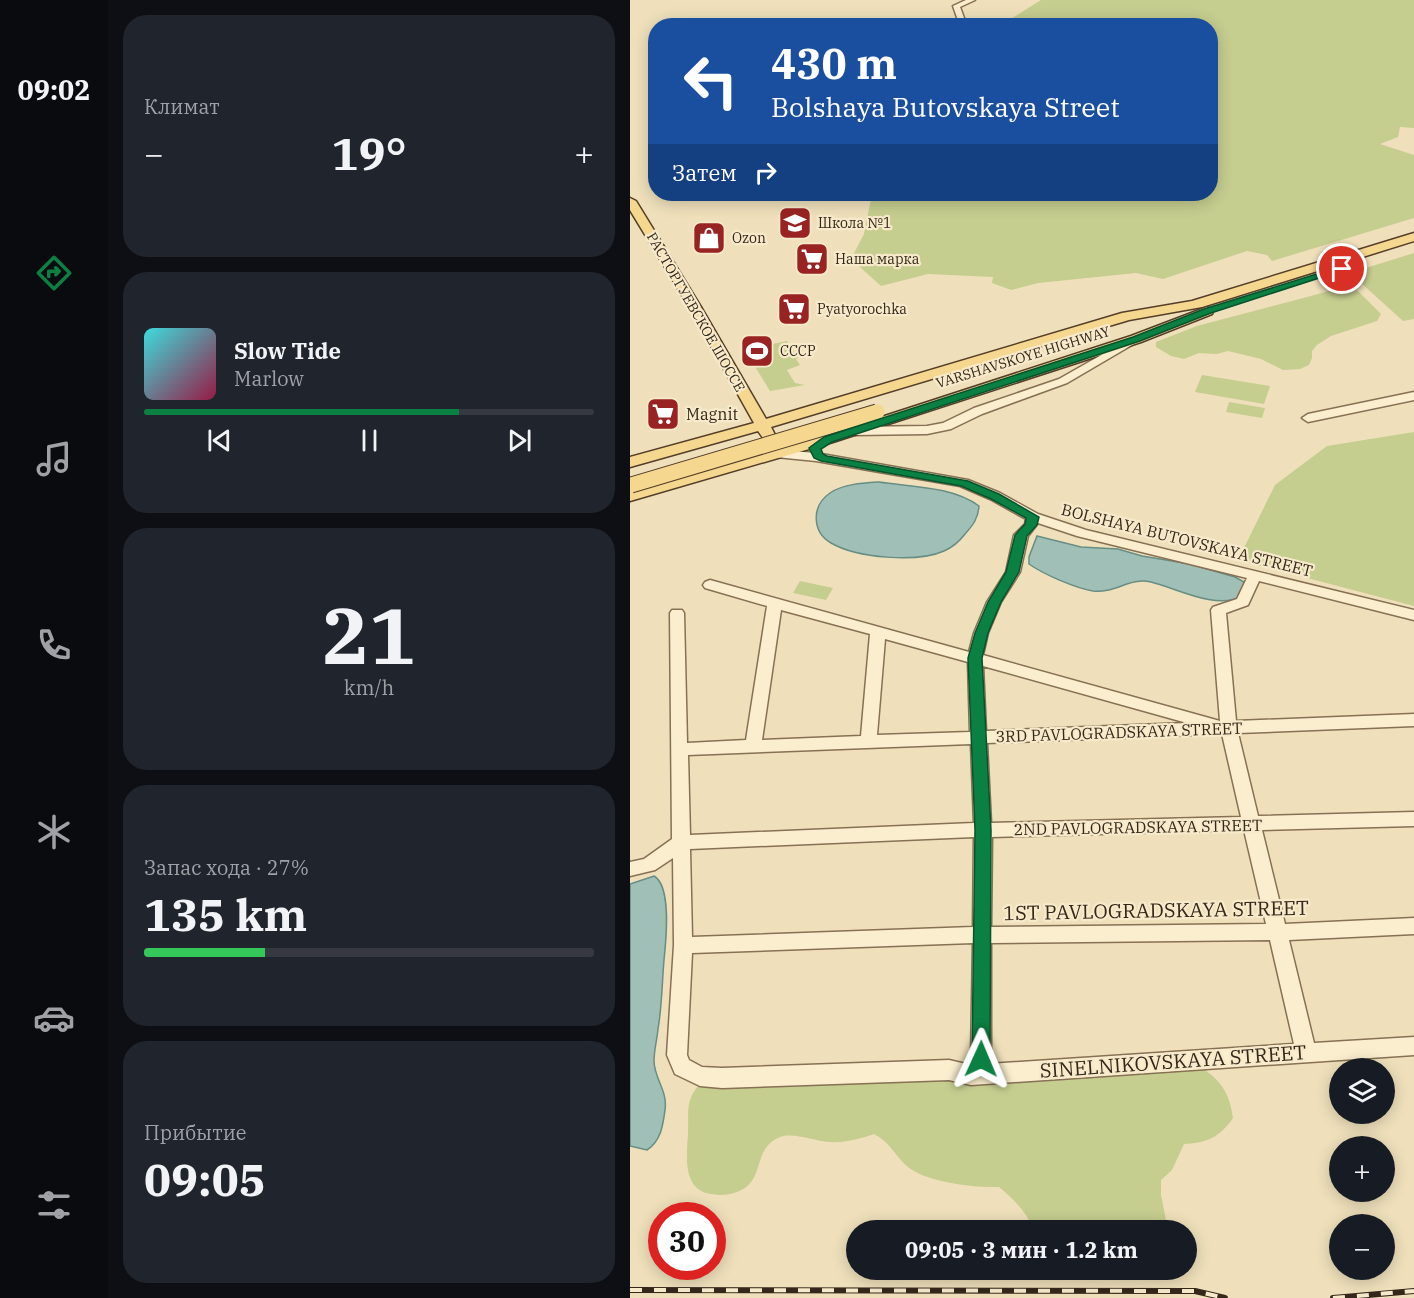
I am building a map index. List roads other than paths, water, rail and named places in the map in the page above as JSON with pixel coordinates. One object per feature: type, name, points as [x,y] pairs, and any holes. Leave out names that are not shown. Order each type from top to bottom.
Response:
[{"type":"main road","name":"РАСТОРГУЕВСКОЕ ШОССЕ","points":[[630,201],[700,316],[757,427]]},
{"type":"main road","name":"РАСТОРГУЕВСКОЕ ШОССЕ","points":[[630,221],[757,427]]},
{"type":"main road","name":"VARSHAVSKOYE HIGHWAY","points":[[630,485],[1202,307],[1414,237]]},
{"type":"main road","name":"VARSHAVSKOYE HIGHWAY","points":[[1202,307],[1414,247]]},
{"type":"main road","points":[[630,462],[757,427],[1127,316],[1202,307]]},
{"type":"main road","points":[[630,485],[780,453],[854,431],[1136,339],[1202,307]]},
{"type":"main road","points":[[757,427],[780,453]]},
{"type":"street","points":[[961,18],[956,6],[972,0]]},
{"type":"street","points":[[854,431],[927,430],[947,426],[978,411],[1063,381],[1136,339]]},
{"type":"street","points":[[1308,418],[1414,396]]},
{"type":"street","points":[[825,459],[818,456],[815,448],[828,439]]},
{"type":"street","name":"BOLSHAYA BUTOVSKAYA STREET","points":[[780,453],[963,483],[995,496],[1033,517],[1082,533],[1414,615]]},
{"type":"street","points":[[971,1075],[981,1059],[984,935],[983,830],[975,658],[981,633],[994,602],[1013,572],[1021,535],[1031,525],[1033,517]]},
{"type":"street","points":[[1255,575],[1243,602],[1218,610],[1229,729],[1306,1052]]},
{"type":"street","points":[[710,585],[1229,729]]},
{"type":"street","points":[[753,746],[775,603]]},
{"type":"street","points":[[677,613],[683,945]]},
{"type":"street","points":[[868,742],[878,630]]},
{"type":"street","name":"3RD PAVLOGRADSKAYA STREET","points":[[680,749],[1414,720]]},
{"type":"street","name":"2ND PAVLOGRADSKAYA STREET","points":[[682,842],[983,830],[1414,819]]},
{"type":"street","points":[[630,869],[649,865],[682,842]]},
{"type":"street","name":"1ST PAVLOGRADSKAYA STREET","points":[[683,945],[984,935],[1279,932],[1414,926]]},
{"type":"street","name":"SINELNIKOVSKAYA STREET","points":[[683,945],[677,1055],[682,1067],[700,1076],[949,1070],[971,1075],[1414,1046]]},
{"type":"water","points":[[879,482],[931,488],[968,499],[979,506],[978,515],[975,522],[953,546],[932,555],[919,557],[887,557],[856,552],[842,548],[825,538],[817,526],[816,519],[819,505],[824,498],[841,488]]},
{"type":"water","points":[[1037,536],[1081,547],[1118,549],[1142,556],[1190,564],[1235,577],[1246,583],[1242,597],[1219,601],[1196,597],[1143,581],[1108,590],[1093,591],[1060,580],[1029,564],[1029,557]]},
{"type":"water","points":[[654,876],[660,882],[666,902],[666,940],[661,1003],[654,1053],[656,1073],[665,1103],[660,1132],[655,1142],[647,1150],[630,1146],[630,884]]},
{"type":"railway","points":[[630,1290],[1195,1291],[1225,1298]]},
{"type":"railway","points":[[1333,1298],[1414,1291]]},
{"type":"place","name":"Школа №1","points":[[795,223]]},
{"type":"place","name":"Ozon","points":[[709,238]]},
{"type":"place","name":"Наша марка","points":[[812,259]]},
{"type":"place","name":"Pyatyorochka","points":[[794,309]]},
{"type":"place","name":"СССР","points":[[757,351]]},
{"type":"place","name":"Magnit","points":[[663,414]]}]
